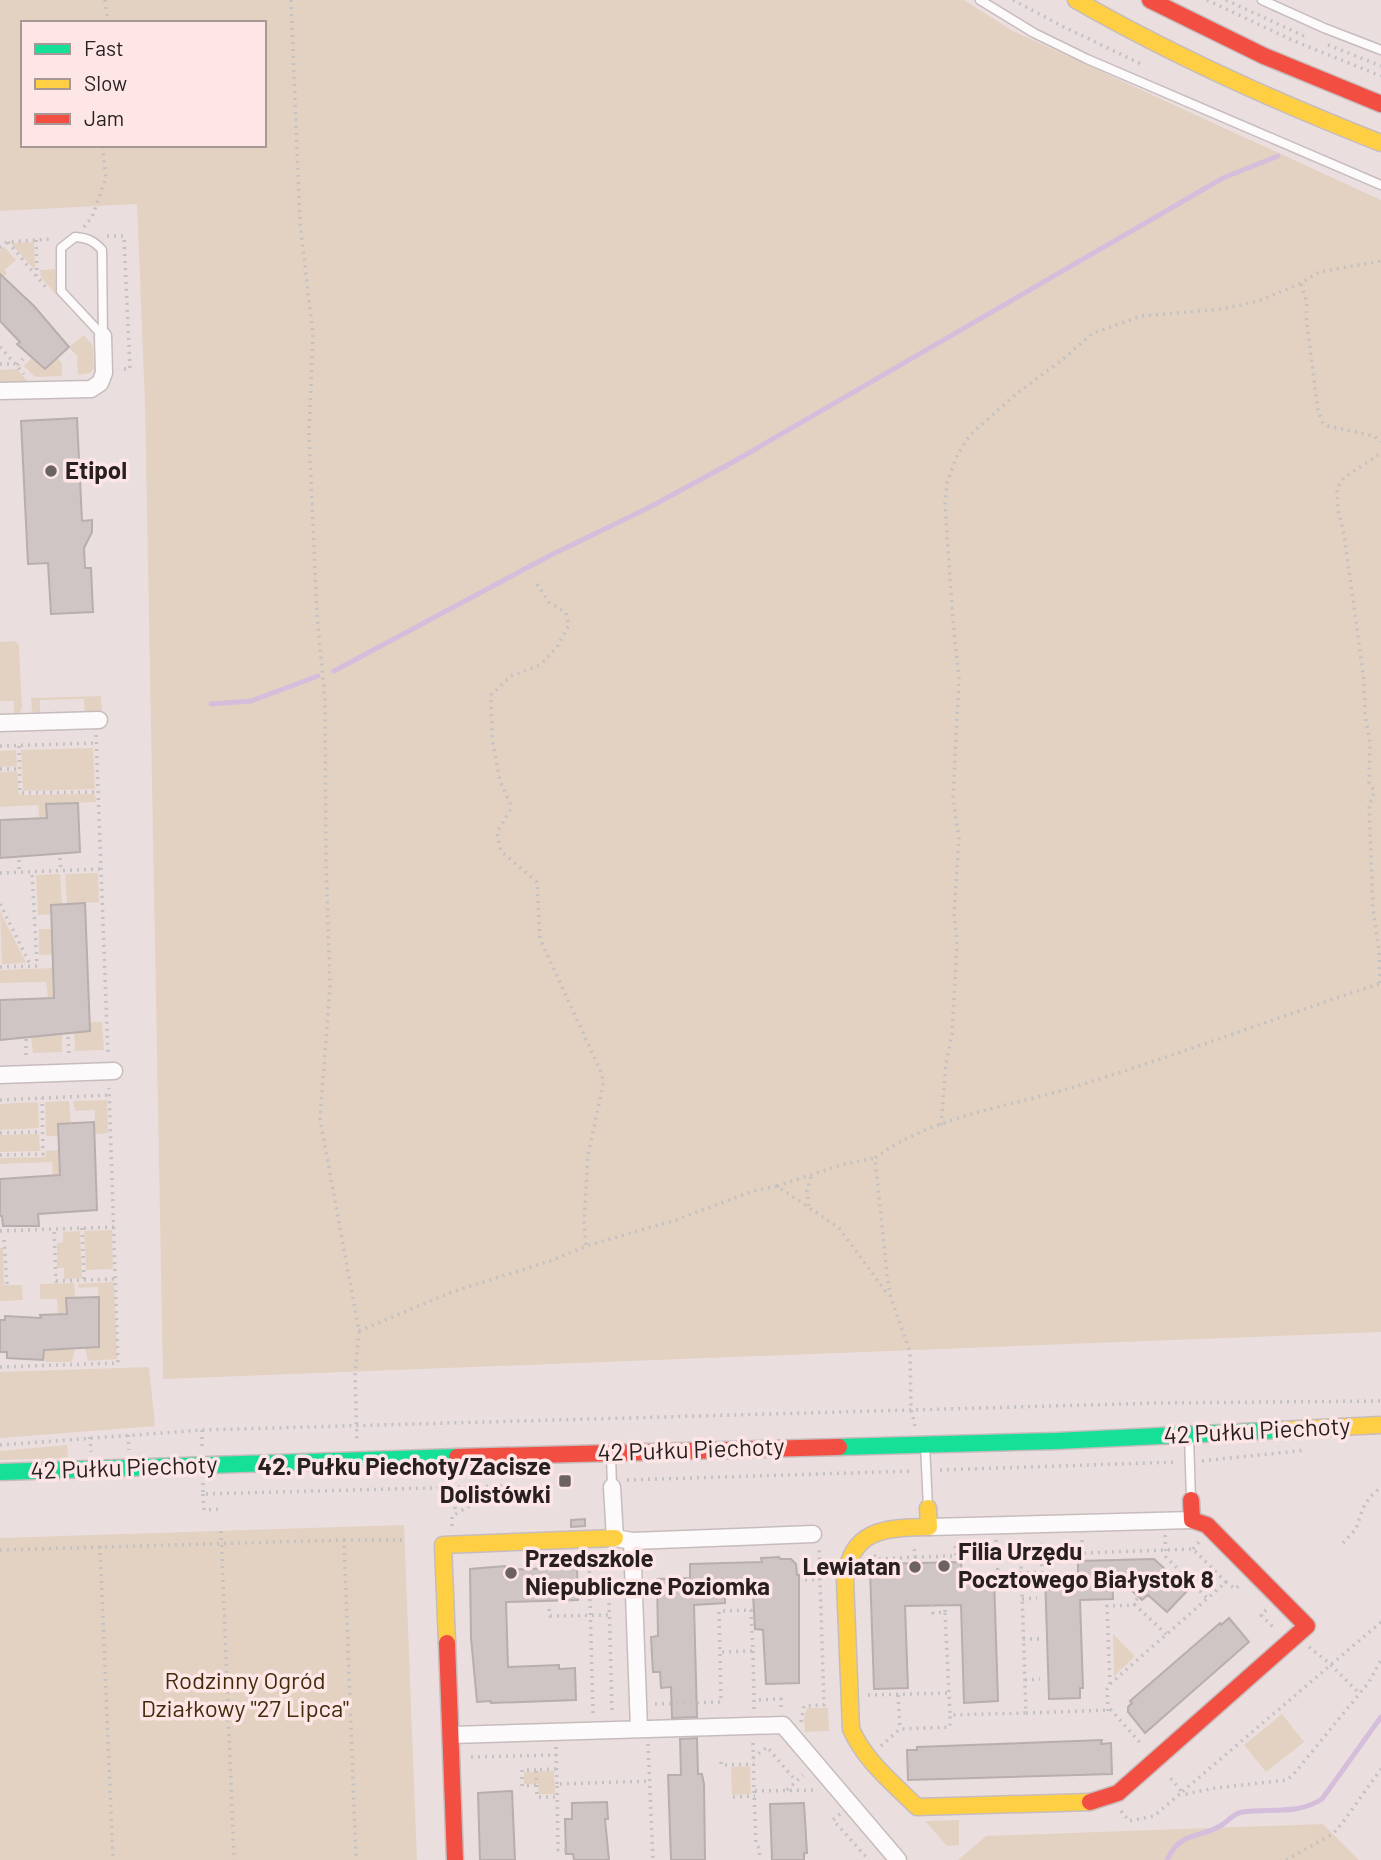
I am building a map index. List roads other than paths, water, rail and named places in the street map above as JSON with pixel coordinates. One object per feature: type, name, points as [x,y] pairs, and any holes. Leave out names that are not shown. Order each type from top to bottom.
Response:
[{"type":"main road","points":[[1076,0],[1143,38],[1248,89],[1381,143]]},
{"type":"main road","points":[[1150,0],[1276,63],[1381,104]]},
{"type":"main road","name":"42 Pułku Piechoty","points":[[0,1472],[1188,1435],[1381,1424]]},
{"type":"main road","points":[[928,1508],[929,1527],[890,1529],[857,1545],[848,1559],[845,1580],[851,1729],[855,1740],[870,1759],[917,1807],[1101,1800],[1118,1793],[1307,1626],[1207,1525],[1192,1520],[1191,1500]]},
{"type":"main road","points":[[455,1860],[443,1545],[618,1539]]},
{"type":"street","points":[[0,391],[91,388],[100,383],[104,373],[103,336]]},
{"type":"street","points":[[0,723],[97,720]]},
{"type":"street","points":[[0,1075],[111,1071]]},
{"type":"street","points":[[616,1484],[618,1539],[632,1560],[639,1729]]},
{"type":"street","points":[[929,1527],[1192,1520]]},
{"type":"street","points":[[618,1539],[816,1538]]},
{"type":"street","points":[[452,1735],[783,1726],[898,1860]]},
{"type":"lane","points":[[980,0],[1034,33],[1087,60],[1381,185]]},
{"type":"lane","points":[[1262,0],[1381,50]]},
{"type":"lane","points":[[75,237],[87,238],[102,250],[103,336],[61,291],[61,248],[75,237]]},
{"type":"lane","points":[[1188,1435],[1191,1500]]},
{"type":"lane","points":[[925,1443],[928,1508]]},
{"type":"lane","points":[[610,1452],[616,1484]]},
{"type":"waterway","points":[[334,671],[549,556],[650,507],[733,462],[1223,178],[1278,156]]},
{"type":"waterway","points":[[211,704],[251,701],[318,676]]},
{"type":"waterway","points":[[1167,1860],[1184,1840],[1212,1830],[1239,1813],[1293,1809],[1322,1799],[1381,1717]]},
{"type":"place","name":"Etipol","points":[[51,471]]},
{"type":"place","name":"42. Pułku Piechoty/Zacisze Dolistówki","points":[[565,1481]]},
{"type":"place","name":"Filia Urzędu Pocztowego Białystok 8","points":[[944,1566]]},
{"type":"place","name":"Lewiatan","points":[[915,1567]]},
{"type":"place","name":"Przedszkole Niepubliczne Poziomka","points":[[511,1573]]},
{"type":"park label","name":"Rodzinny Ogród Działkowy \"27 Lipca\"","points":[[245,1695]]}]
